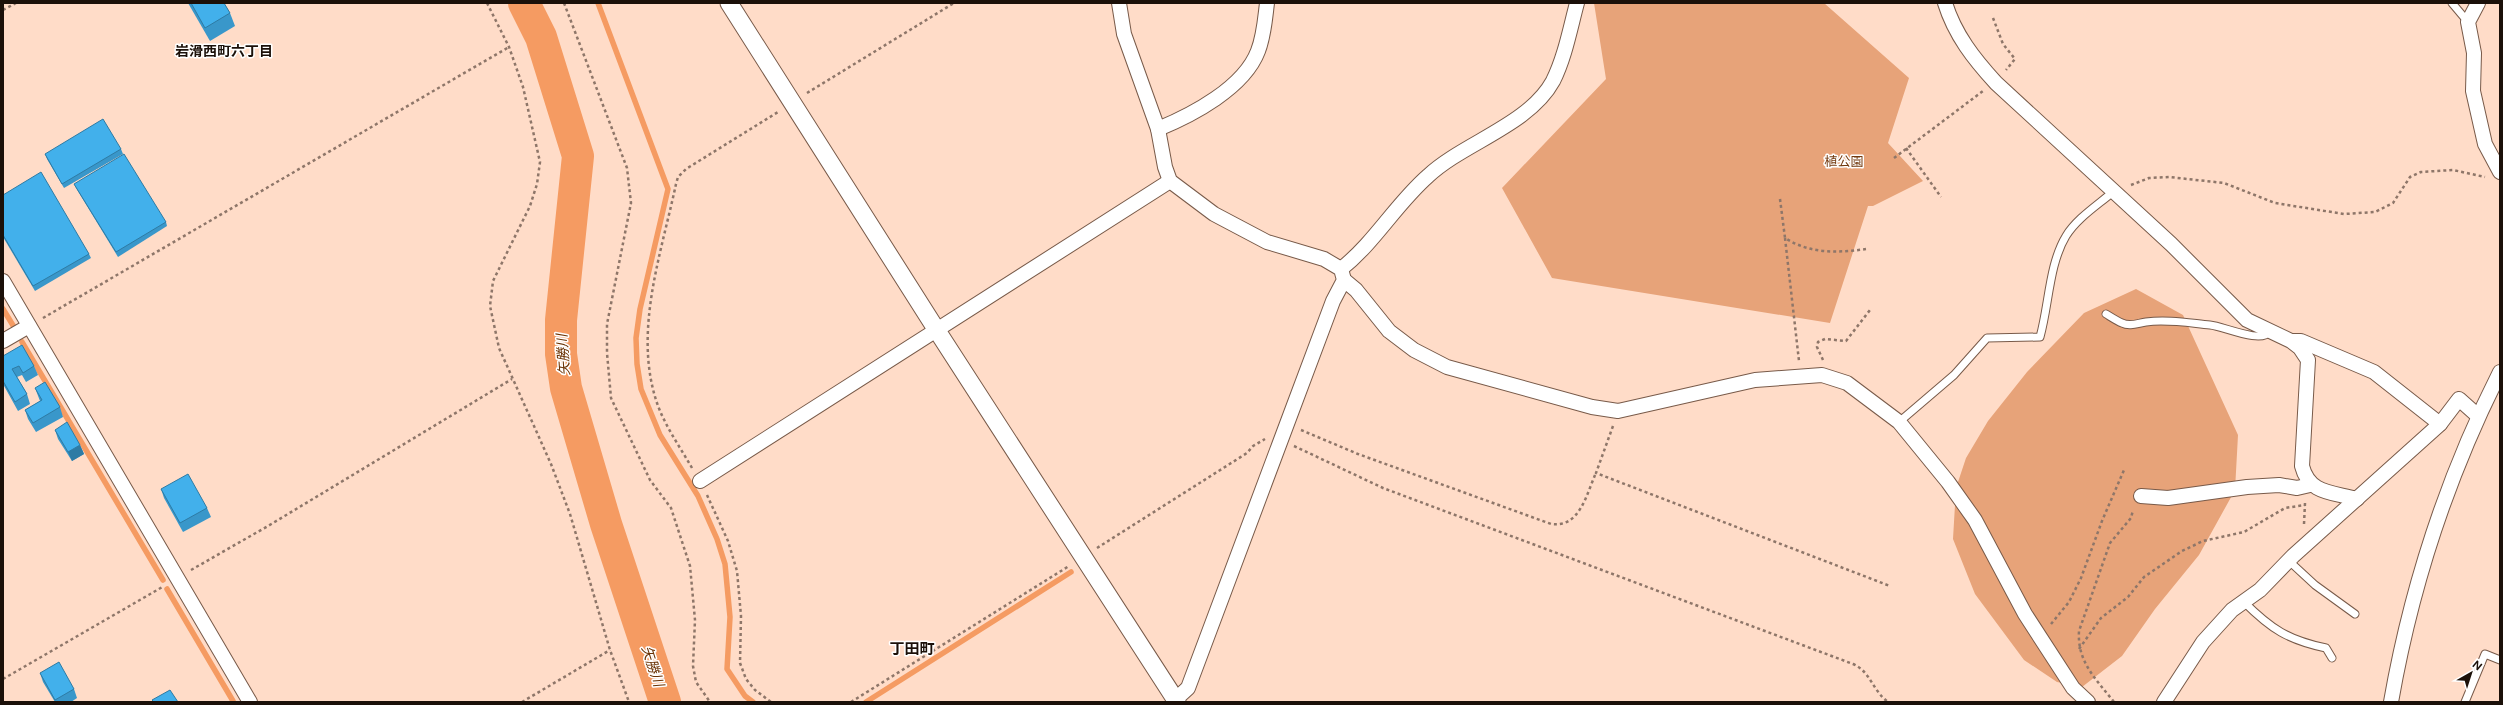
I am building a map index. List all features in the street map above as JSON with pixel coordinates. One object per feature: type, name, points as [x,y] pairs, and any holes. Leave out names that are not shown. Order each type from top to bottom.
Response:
[{"type":"street","points":[[729,3],[936,330],[1176,701],[1188,688],[1288,425],[1342,274],[1430,174],[1524,112],[1541,96],[1552,82],[1559,67],[1577,3]]},
{"type":"street","points":[[1119,3],[1124,34],[1158,129],[1165,167],[1170,181],[1214,214],[1267,242],[1324,259],[1342,274],[1389,331],[1414,350],[1447,367],[1479,377],[1618,412],[1755,380],[1801,376],[1822,376],[1847,383],[1899,422],[1975,520],[2025,614],[2073,688],[2088,702]]},
{"type":"street","points":[[1158,129],[1184,118],[1223,92],[1243,74],[1258,52],[1265,27],[1266,3]]},
{"type":"street","points":[[1945,3],[1952,26],[1980,67],[1995,82],[2171,244],[2247,320],[2269,332],[2291,341],[2300,348],[2308,360],[2302,466],[2305,478],[2310,485]]},
{"type":"street","points":[[2478,3],[2468,22],[2474,53],[2473,91],[2485,144],[2496,175]]},
{"type":"street","points":[[700,481],[1170,181]]},
{"type":"street","points":[[3,281],[250,702]]},
{"type":"street","points":[[3,341],[29,326]]},
{"type":"street","points":[[2291,341],[2301,341],[2374,372],[2440,424]]},
{"type":"street","points":[[2391,702],[2410,612],[2435,526],[2478,416],[2500,372]]},
{"type":"street","points":[[2164,702],[2203,642],[2232,610],[2260,590],[2289,561],[2440,424],[2459,399],[2478,416]]},
{"type":"street","points":[[2138,502],[2279,485],[2297,488],[2310,485],[2357,499]]},
{"type":"lane","points":[[2452,3],[2468,22]]},
{"type":"lane","points":[[1899,422],[1954,375],[1987,338],[2040,337],[2048,308],[2050,282],[2060,249],[2067,235],[2079,220],[2116,193]]},
{"type":"lane","points":[[2106,314],[2122,324],[2131,325],[2146,322],[2180,322],[2217,325],[2239,333],[2262,336],[2269,332]]},
{"type":"lane","points":[[2289,561],[2315,585],[2355,614]]},
{"type":"lane","points":[[2244,602],[2269,627],[2300,642],[2326,648],[2332,658]]},
{"type":"lane","points":[[2465,702],[2485,654],[2500,660]]},
{"type":"path","points":[[3,10],[16,3]]},
{"type":"path","points":[[487,3],[509,47],[522,87],[540,162],[530,206],[500,263],[493,281],[490,306],[499,348],[551,464],[570,514],[610,650],[629,702]]},
{"type":"path","points":[[564,3],[627,168],[632,203],[607,324],[606,353],[611,398],[650,480],[671,508],[690,566],[694,620],[693,666],[696,682],[710,702]]},
{"type":"path","points":[[771,702],[755,690],[746,679],[740,663],[741,616],[737,572],[728,541],[700,481],[665,423],[657,403],[647,361],[649,315],[676,184],[678,177],[686,169],[954,3]]},
{"type":"path","points":[[1894,158],[1995,82],[2015,59],[2004,44],[1993,18]]},
{"type":"path","points":[[29,326],[509,47]]},
{"type":"path","points":[[1906,148],[1941,197]]},
{"type":"path","points":[[2116,193],[2132,184],[2149,178],[2170,177],[2224,184],[2275,203],[2344,214],[2375,212],[2393,203],[2410,177],[2421,172],[2453,170],[2496,175]]},
{"type":"path","points":[[1780,199],[1801,376]]},
{"type":"path","points":[[1785,238],[1796,245],[1827,252],[1866,249]]},
{"type":"path","points":[[1822,376],[1824,363],[1817,347],[1818,342],[1825,339],[1846,341],[1870,310]]},
{"type":"path","points":[[3,679],[268,526],[512,379]]},
{"type":"path","points":[[1288,425],[1358,454],[1560,526],[1576,517],[1596,473],[1618,412]]},
{"type":"path","points":[[851,702],[1247,453],[1262,439],[1282,440],[1383,488],[1857,666],[1868,676],[1876,693],[1888,702]]},
{"type":"path","points":[[2040,638],[2069,602],[2124,470]]},
{"type":"path","points":[[1596,473],[1890,586]]},
{"type":"path","points":[[2114,702],[2089,669],[2079,649],[2079,631],[2110,543],[2131,518],[2138,502]]},
{"type":"path","points":[[2079,649],[2101,618],[2128,597],[2144,576],[2182,552],[2203,541],[2244,532],[2285,508],[2305,505]]},
{"type":"path","points":[[522,702],[610,650]]},
{"type":"green space","name":"植公園","points":[[1594,3],[1824,3],[1909,78],[1888,143],[1923,181],[1873,206],[1868,206],[1830,323],[1552,278],[1502,188],[1606,79]]},
{"type":"green space","points":[[2136,289],[2183,315],[2238,435],[2235,490],[2199,555],[2155,609],[2122,656],[2082,687],[2057,682],[2024,660],[1975,594],[1953,539],[1956,488],[1966,458],[1988,421],[2027,372],[2084,313]]},
{"type":"building","points":[[191,3],[224,3],[230,13],[205,28]]},
{"type":"building","points":[[103,119],[121,149],[62,184],[45,154]]},
{"type":"building","points":[[124,154],[166,222],[116,252],[74,184]]},
{"type":"building","points":[[41,172],[89,254],[33,286],[3,235],[3,195]]},
{"type":"building","points":[[22,345],[34,366],[23,373],[19,366],[12,369],[27,394],[15,402],[3,381],[3,356]]},
{"type":"building","points":[[45,382],[60,407],[33,423],[25,410],[42,400],[35,388]]},
{"type":"building","points":[[67,422],[80,445],[68,452],[55,430]]},
{"type":"building","points":[[188,474],[207,508],[180,523],[161,489]]},
{"type":"building","points":[[59,662],[74,689],[55,700],[40,673]]},
{"type":"building","points":[[170,690],[178,702],[154,702],[152,700]]},
{"type":"waterway","name":"矢勝川","points":[[524,3],[541,37],[578,156],[561,320],[561,354],[566,388],[606,524],[665,702]]},
{"type":"waterway","points":[[598,3],[668,189],[640,309],[636,338],[637,364],[641,389],[660,435],[698,496],[717,539],[725,564],[730,617],[727,669],[745,696],[753,702]]},
{"type":"waterway","points":[[3,309],[14,327]]},
{"type":"waterway","points":[[22,342],[163,580]]},
{"type":"waterway","points":[[866,702],[1071,572]]},
{"type":"waterway","points":[[167,589],[233,701]]},
{"type":"district","name":"岩滑西町六丁目","points":[[224,51]]},
{"type":"district","name":"丁田町","points":[[912,649]]}]
